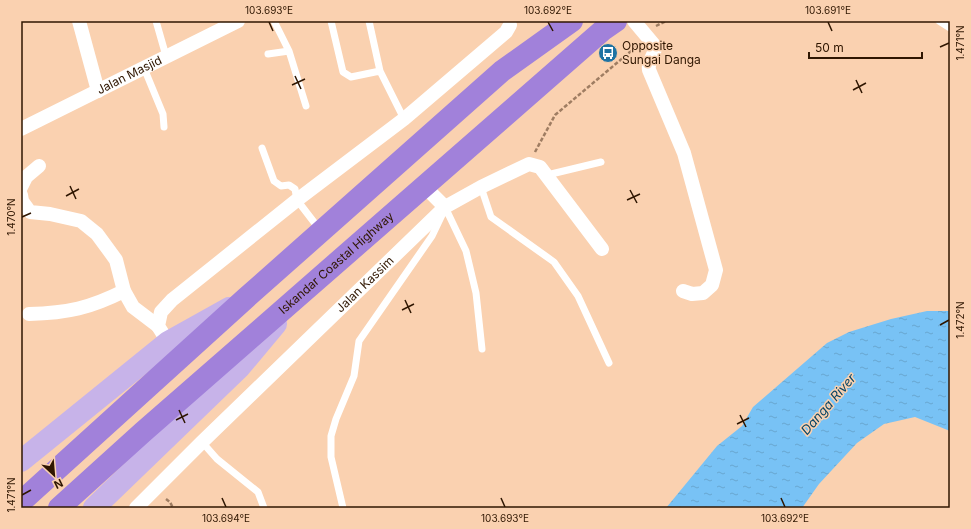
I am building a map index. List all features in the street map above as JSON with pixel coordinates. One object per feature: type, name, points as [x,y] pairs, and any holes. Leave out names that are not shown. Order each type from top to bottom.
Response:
[{"type":"highway","points":[[26,498],[246,298],[502,71],[548,21]]},
{"type":"highway","points":[[502,71],[572,21]]},
{"type":"highway","name":"Iskandar Coastal Highway","points":[[59,508],[142,432],[524,97],[603,30],[616,21]]},
{"type":"main road","points":[[94,508],[240,367],[308,287]]},
{"type":"main road","points":[[21,461],[163,334],[246,298]]},
{"type":"street","points":[[79,21],[98,91]]},
{"type":"street","name":"Jalan Masjid","points":[[21,129],[238,21]]},
{"type":"street","points":[[634,21],[655,46],[654,54],[649,61],[649,70],[684,153],[716,270],[712,285],[703,293],[692,294],[683,291]]},
{"type":"street","points":[[163,334],[161,312],[172,300],[297,200],[404,119],[506,32],[509,23]]},
{"type":"street","points":[[529,164],[540,167],[547,175],[602,249]]},
{"type":"street","name":"Jalan Kassim","points":[[136,508],[202,442],[445,207],[480,186],[529,164]]},
{"type":"street","points":[[21,187],[26,177],[39,166]]},
{"type":"street","points":[[424,186],[445,207]]},
{"type":"street","points":[[21,195],[22,201],[30,212],[50,214],[80,221],[97,234],[116,260],[124,291],[133,307],[163,334]]},
{"type":"street","points":[[29,314],[78,310],[106,300],[124,291]]},
{"type":"lane","points":[[156,21],[166,56]]},
{"type":"lane","points":[[274,21],[289,51],[306,106]]},
{"type":"lane","points":[[331,21],[343,72],[350,77],[380,71]]},
{"type":"lane","points":[[369,21],[380,71],[404,119]]},
{"type":"lane","points":[[939,21],[950,28]]},
{"type":"lane","points":[[268,54],[289,51]]},
{"type":"lane","points":[[144,68],[163,114],[164,127]]},
{"type":"lane","points":[[262,148],[274,181],[281,186],[289,185],[292,187],[297,200],[321,232]]},
{"type":"lane","points":[[547,175],[601,162]]},
{"type":"lane","points":[[480,186],[491,217],[554,262],[578,296],[609,363]]},
{"type":"lane","points":[[445,207],[466,251],[476,293],[482,349]]},
{"type":"lane","points":[[343,508],[331,457],[331,436],[336,419],[354,376],[359,341],[432,236],[445,207]]},
{"type":"lane","points":[[202,442],[217,459],[258,492],[264,508]]},
{"type":"path","points":[[652,28],[666,21]]},
{"type":"path","points":[[529,164],[555,116],[638,45]]},
{"type":"water","name":"Danga River","points":[[927,311],[950,311],[950,431],[915,417],[884,424],[857,443],[819,484],[802,508],[666,508],[717,446],[742,426],[753,407],[827,343],[849,332],[891,319]]},
{"type":"place","name":"Opposite Sungai Danga","points":[[608,53]]}]
